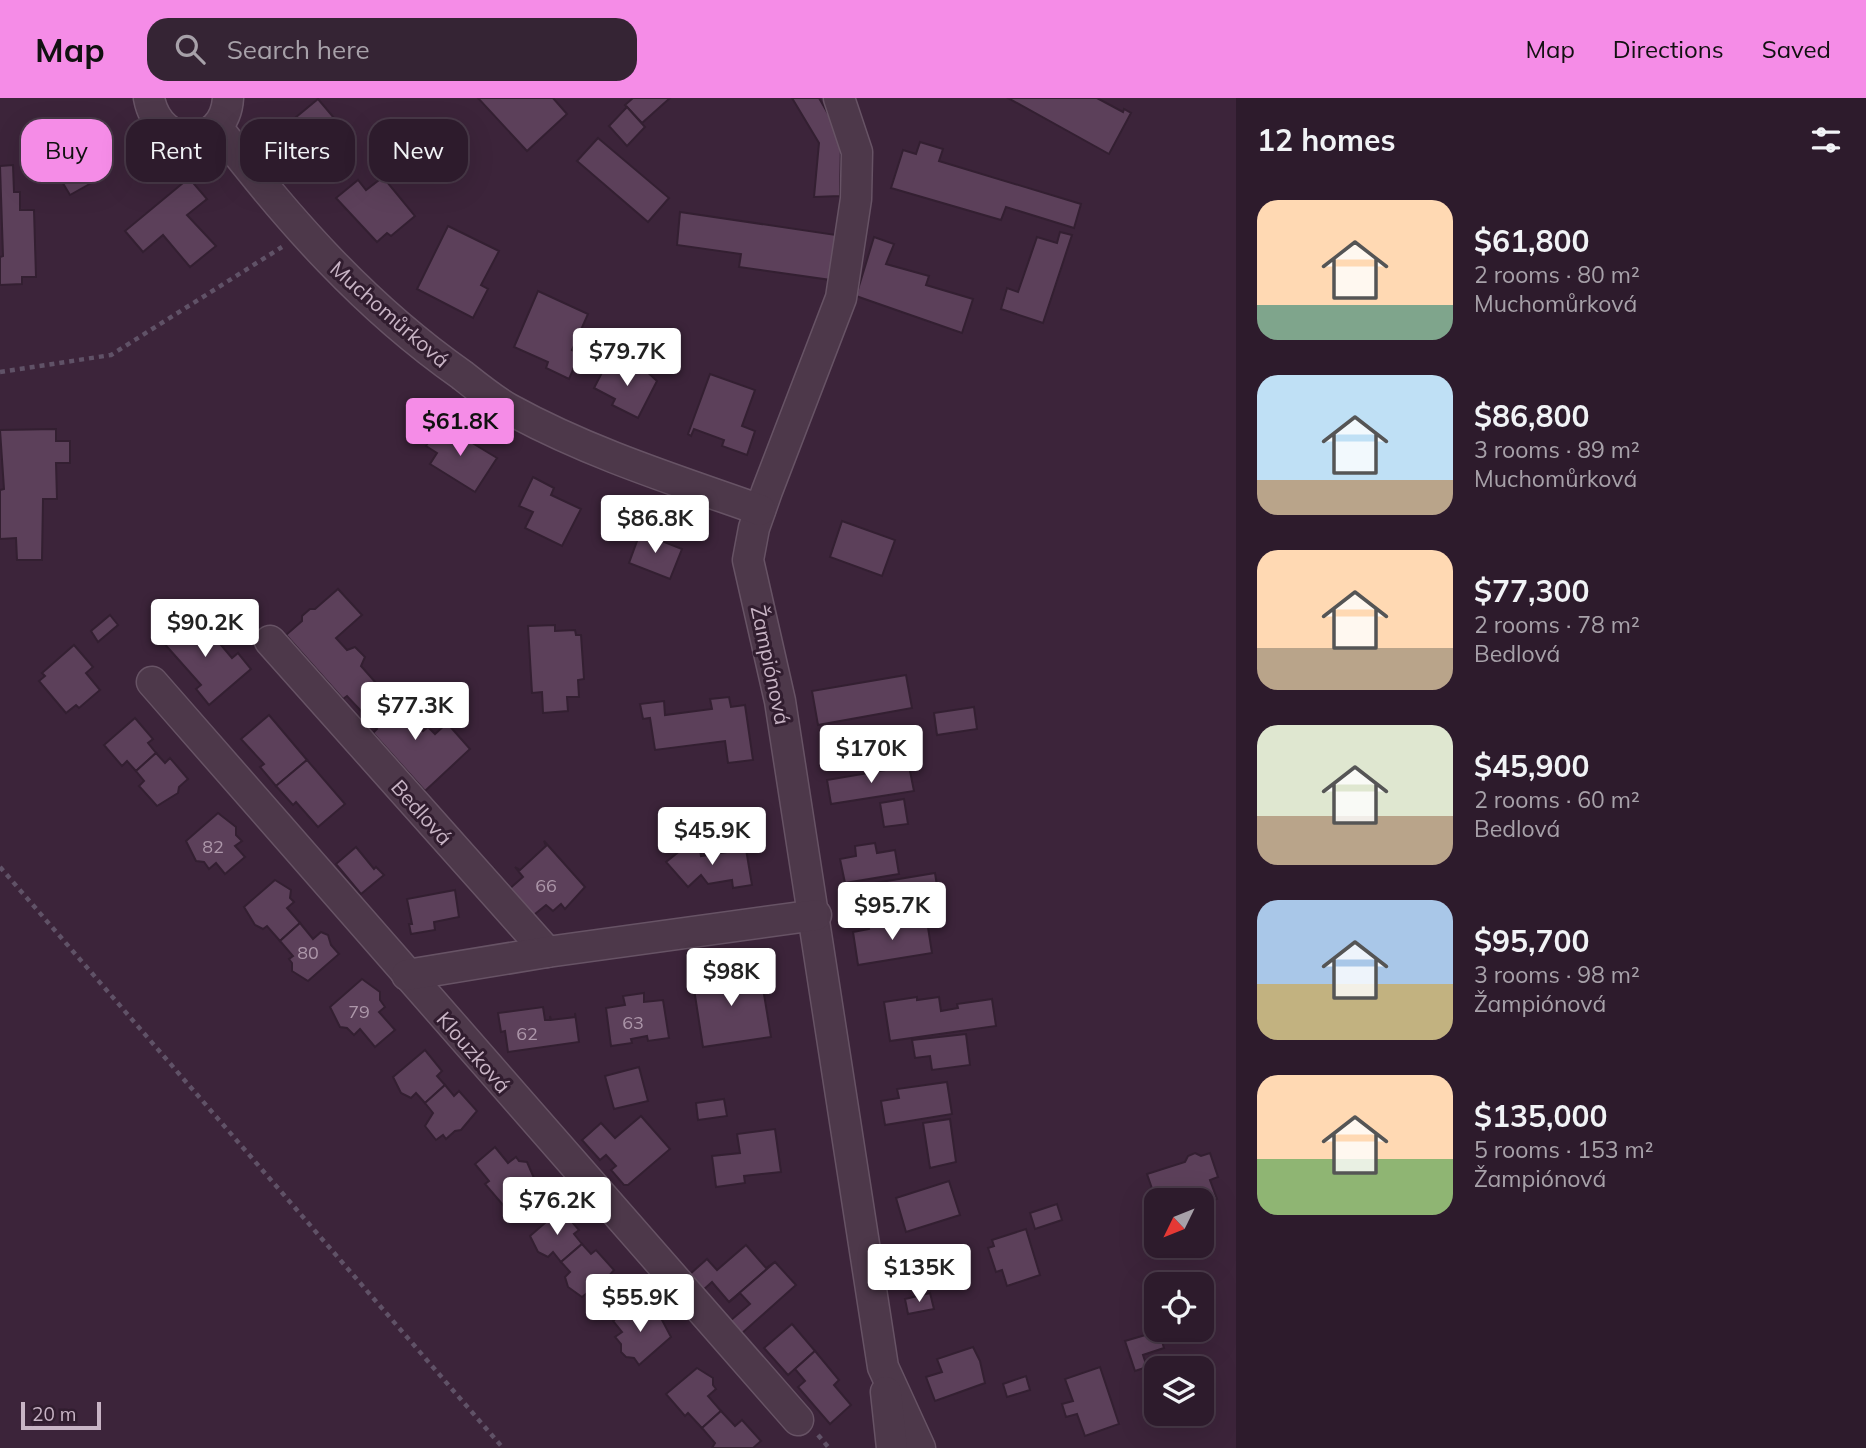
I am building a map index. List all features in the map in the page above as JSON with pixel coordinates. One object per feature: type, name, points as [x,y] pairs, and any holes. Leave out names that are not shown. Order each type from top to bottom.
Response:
[{"type":"street","points":[[149,98],[152,114],[156,119]]},
{"type":"street","points":[[222,119],[228,110],[228,98]]},
{"type":"street","name":"Žampiónová","points":[[839,98],[857,152],[856,200],[841,298],[760,510],[748,560],[780,701],[816,915],[883,1367],[920,1448]]},
{"type":"street","name":"Muchomůrková","points":[[226,138],[304,234],[363,296],[421,346],[508,408],[608,456],[760,510]]},
{"type":"street","name":"Bedlová","points":[[270,641],[547,952]]},
{"type":"street","name":"Klouzková","points":[[152,682],[798,1420]]},
{"type":"street","points":[[407,975],[547,952],[816,915]]},
{"type":"street","points":[[883,1367],[892,1448]]},
{"type":"path","points":[[0,372],[111,355],[304,234]]},
{"type":"path","points":[[0,867],[503,1448]]},
{"type":"building","points":[[478,98],[553,98],[567,114],[527,151]]},
{"type":"building","points":[[633,98],[670,98],[642,123],[625,105]]},
{"type":"building","points":[[792,98],[819,98],[838,131],[841,142],[840,196],[814,197],[819,143]]},
{"type":"building","points":[[1008,98],[1097,98],[1123,112],[1124,109],[1131,113],[1109,154]]},
{"type":"building","points":[[318,99],[335,119],[296,119]]},
{"type":"building","points":[[627,107],[645,127],[627,146],[609,126]]},
{"type":"building","points":[[598,138],[669,198],[648,222],[577,161]]},
{"type":"building","points":[[920,142],[943,149],[939,161],[1081,204],[1074,228],[1006,207],[1001,220],[891,188],[903,150],[916,154]]},
{"type":"building","points":[[13,165],[14,192],[20,192],[20,210],[34,210],[36,277],[22,277],[22,284],[0,285],[0,257],[3,256],[0,166]]},
{"type":"building","points":[[358,180],[366,190],[376,182],[387,182],[415,216],[391,236],[387,233],[377,242],[336,198]]},
{"type":"building","points":[[62,182],[93,182],[70,195]]},
{"type":"building","points":[[184,182],[192,182],[207,199],[187,215],[216,246],[190,267],[163,235],[143,252],[125,231]]},
{"type":"building","points":[[680,212],[836,235],[831,280],[739,267],[741,254],[677,245]]},
{"type":"building","points":[[448,226],[499,251],[481,285],[488,289],[473,318],[417,289]]},
{"type":"building","points":[[1060,232],[1072,235],[1043,323],[1001,309],[1007,288],[1018,292],[1037,237],[1057,243]]},
{"type":"building","points":[[874,237],[894,244],[886,264],[929,276],[926,285],[973,299],[962,333],[856,296]]},
{"type":"building","points":[[538,291],[588,314],[572,350],[580,354],[569,379],[546,368],[548,362],[514,347]]},
{"type":"building","points":[[607,363],[628,374],[631,368],[643,368],[657,381],[638,418],[612,405],[615,399],[594,388]]},
{"type":"building","points":[[710,374],[755,390],[742,426],[755,431],[747,455],[722,446],[724,440],[694,429],[691,436],[688,434]]},
{"type":"building","points":[[441,424],[497,458],[475,492],[430,464],[437,453],[426,446]]},
{"type":"building","points":[[56,429],[56,441],[70,441],[70,463],[56,463],[57,499],[43,499],[42,560],[17,560],[16,538],[0,539],[0,490],[4,489],[0,430]]},
{"type":"building","points":[[533,477],[554,488],[551,495],[581,509],[562,546],[525,528],[533,512],[519,506]]},
{"type":"building","points":[[842,521],[895,540],[882,576],[830,557]]},
{"type":"building","points":[[651,530],[661,534],[659,540],[682,549],[670,579],[629,563],[640,533],[648,536]]},
{"type":"building","points":[[338,589],[362,615],[336,638],[347,650],[355,647],[365,657],[361,666],[384,692],[362,712],[347,696],[343,699],[286,635],[302,621],[302,616],[310,609],[315,609]]},
{"type":"building","points":[[194,613],[232,658],[238,653],[251,669],[209,705],[196,689],[201,685],[162,641]]},
{"type":"building","points":[[110,615],[118,625],[98,642],[91,631]]},
{"type":"building","points":[[555,625],[555,631],[575,630],[576,635],[581,635],[584,679],[578,680],[579,697],[567,697],[568,711],[543,713],[542,692],[532,693],[528,626]]},
{"type":"building","points":[[74,645],[93,667],[86,673],[100,690],[79,708],[76,705],[66,713],[39,681],[45,676],[42,673]]},
{"type":"building","points":[[906,675],[912,708],[818,725],[812,691]]},
{"type":"building","points":[[384,692],[393,702],[396,700],[423,731],[428,727],[435,734],[447,723],[470,749],[425,791],[373,733],[377,729],[362,712]]},
{"type":"building","points":[[729,697],[731,707],[745,705],[753,760],[728,763],[725,741],[655,750],[650,718],[643,719],[640,704],[664,701],[665,715],[712,709],[710,699]]},
{"type":"building","points":[[974,707],[977,729],[937,735],[934,713]]},
{"type":"building","points":[[269,715],[307,760],[276,786],[260,767],[264,764],[241,739]]},
{"type":"building","points":[[135,718],[153,739],[148,743],[156,753],[136,771],[127,761],[122,766],[104,745]]},
{"type":"building","points":[[156,753],[165,763],[170,758],[188,779],[179,787],[178,793],[157,806],[139,786],[144,781],[136,771]]},
{"type":"building","points":[[307,760],[345,804],[318,827],[296,802],[293,805],[276,786]]},
{"type":"building","points":[[909,766],[914,791],[831,804],[827,780]]},
{"type":"building","points":[[904,799],[908,824],[884,827],[880,803]]},
{"type":"building","points":[[218,813],[236,827],[236,835],[242,841],[235,846],[245,857],[225,874],[216,863],[209,869],[204,862],[196,861],[186,841]]},
{"type":"building","points":[[544,841],[585,887],[565,909],[561,904],[553,911],[546,905],[530,918],[507,891],[523,877],[515,867],[520,870],[546,846]]},
{"type":"building","points":[[875,843],[877,853],[895,850],[899,874],[845,883],[840,859],[856,856],[855,846]]},
{"type":"building","points":[[699,844],[701,856],[746,849],[752,885],[733,888],[732,880],[708,884],[701,875],[688,887],[666,862],[681,850]]},
{"type":"building","points":[[356,847],[374,869],[376,867],[384,875],[361,894],[336,864]]},
{"type":"building","points":[[494,869],[505,888],[492,872]]},
{"type":"building","points":[[935,873],[941,912],[904,918],[901,896],[878,899],[875,883]]},
{"type":"building","points":[[275,880],[291,890],[290,898],[294,902],[287,908],[300,923],[280,941],[267,926],[263,929],[255,925],[244,907]]},
{"type":"building","points":[[455,890],[459,917],[434,922],[435,930],[411,934],[409,924],[412,924],[407,899]]},
{"type":"building","points":[[888,920],[889,927],[927,921],[932,953],[858,965],[853,932],[869,929],[868,923]]},
{"type":"building","points":[[300,923],[313,939],[321,932],[328,935],[331,945],[339,954],[308,981],[292,971],[289,959],[293,956],[280,941]]},
{"type":"building","points":[[742,968],[743,978],[761,976],[771,1037],[703,1047],[692,976]]},
{"type":"building","points":[[362,979],[380,992],[380,1000],[385,1007],[379,1012],[395,1030],[375,1047],[360,1029],[354,1035],[347,1028],[340,1027],[330,1007]]},
{"type":"building","points":[[644,993],[644,1002],[663,1000],[669,1038],[648,1041],[647,1036],[631,1039],[632,1043],[611,1046],[606,1008],[625,1005],[623,996]]},
{"type":"building","points":[[917,997],[917,1000],[939,997],[941,1011],[958,1008],[957,1004],[992,999],[996,1026],[890,1041],[884,1002]]},
{"type":"building","points":[[543,1007],[545,1020],[550,1020],[550,1016],[551,1020],[575,1017],[575,1013],[579,1042],[508,1052],[505,1031],[501,1032],[498,1013]]},
{"type":"building","points":[[966,1034],[970,1065],[932,1070],[930,1056],[915,1058],[912,1040]]},
{"type":"building","points":[[425,1050],[442,1071],[437,1076],[445,1085],[425,1103],[416,1093],[411,1098],[401,1093],[393,1077]]},
{"type":"building","points":[[639,1067],[648,1101],[614,1109],[605,1076]]},
{"type":"building","points":[[947,1082],[952,1114],[885,1125],[881,1101],[899,1098],[897,1089]]},
{"type":"building","points":[[445,1085],[454,1096],[459,1091],[477,1111],[461,1130],[455,1131],[446,1139],[443,1135],[436,1140],[425,1126],[433,1113],[425,1103]]},
{"type":"building","points":[[724,1099],[727,1116],[698,1120],[696,1103]]},
{"type":"building","points":[[641,1116],[670,1149],[628,1185],[624,1185],[611,1170],[616,1166],[606,1155],[600,1160],[582,1140],[601,1123],[615,1138]]},
{"type":"building","points":[[950,1119],[956,1162],[930,1168],[923,1123]]},
{"type":"building","points":[[775,1129],[781,1172],[744,1176],[745,1183],[716,1187],[712,1156],[740,1153],[737,1134]]},
{"type":"building","points":[[495,1147],[508,1163],[516,1157],[519,1161],[527,1162],[534,1178],[503,1205],[485,1184],[489,1181],[475,1164]]},
{"type":"building","points":[[1210,1153],[1218,1177],[1210,1180],[1213,1188],[1152,1188],[1147,1174],[1185,1162],[1188,1156]]},
{"type":"building","points":[[949,1181],[960,1215],[906,1232],[896,1198]]},
{"type":"building","points":[[1057,1204],[1062,1220],[1035,1229],[1030,1213]]},
{"type":"building","points":[[561,1209],[579,1230],[574,1234],[582,1244],[561,1262],[553,1252],[548,1257],[538,1252],[530,1236]]},
{"type":"building","points":[[1026,1229],[1040,1275],[1007,1286],[1002,1270],[996,1272],[988,1248],[994,1246],[992,1240]]},
{"type":"building","points":[[582,1244],[591,1254],[596,1250],[614,1270],[598,1289],[591,1290],[582,1297],[568,1287],[565,1277],[570,1272],[561,1262]]},
{"type":"building","points":[[746,1245],[766,1268],[775,1262],[729,1302],[712,1282],[702,1291],[689,1275],[707,1259],[717,1270]]},
{"type":"building","points":[[775,1262],[796,1285],[741,1334],[730,1321],[750,1304],[740,1293],[729,1302]]},
{"type":"building","points":[[930,1293],[934,1309],[908,1314],[905,1299]]},
{"type":"building","points":[[633,1304],[642,1315],[648,1310],[661,1318],[671,1337],[639,1365],[634,1358],[626,1357],[621,1352],[621,1344],[615,1337],[622,1332],[613,1321]]},
{"type":"building","points":[[792,1324],[815,1351],[788,1375],[764,1348]]},
{"type":"building","points":[[1144,1335],[1144,1342],[1162,1342],[1164,1348],[1143,1355],[1144,1368],[1135,1371],[1125,1341]]},
{"type":"building","points":[[973,1347],[980,1361],[985,1383],[935,1401],[926,1377],[942,1372],[937,1359]]},
{"type":"building","points":[[815,1351],[839,1380],[834,1385],[851,1405],[830,1424],[798,1387],[805,1381],[795,1369]]},
{"type":"building","points":[[1100,1367],[1119,1424],[1085,1436],[1077,1414],[1066,1417],[1062,1404],[1073,1401],[1065,1379]]},
{"type":"building","points":[[697,1368],[713,1378],[716,1389],[708,1396],[721,1411],[702,1428],[688,1413],[685,1416],[666,1394]]},
{"type":"building","points":[[1026,1376],[1030,1390],[1007,1397],[1003,1384]]},
{"type":"building","points":[[721,1411],[735,1426],[742,1420],[761,1441],[753,1448],[712,1448],[715,1443],[702,1428]]}]
